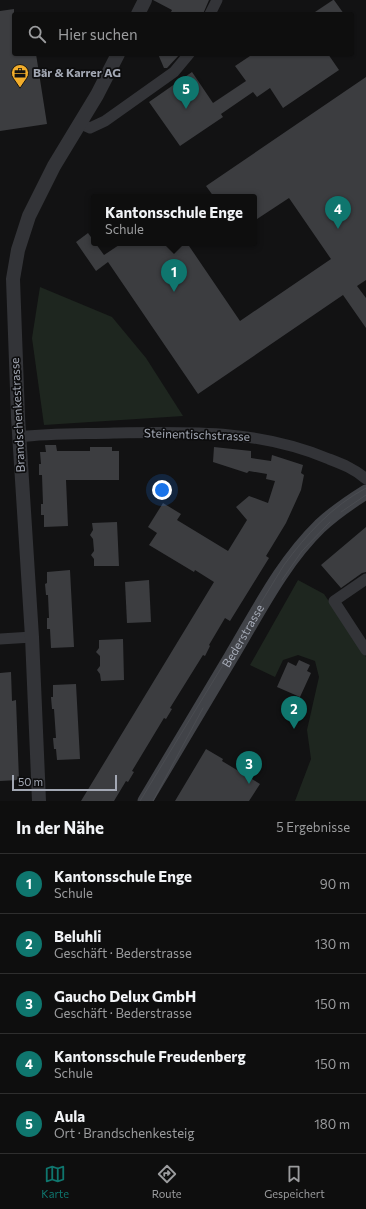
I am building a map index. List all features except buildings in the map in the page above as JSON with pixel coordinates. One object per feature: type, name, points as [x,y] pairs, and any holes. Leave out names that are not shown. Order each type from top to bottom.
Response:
[{"type":"main road","name":"Bederstrasse","points":[[145,801],[259,610],[299,549],[320,526],[349,503],[366,492]]},
{"type":"street","points":[[139,12],[145,0]]},
{"type":"street","points":[[211,12],[217,0]]},
{"type":"street","name":"Brandschenkestrasse","points":[[39,801],[32,637],[18,417],[12,293],[13,279],[18,250],[29,216],[54,166],[97,95],[117,56]]},
{"type":"street","points":[[79,123],[90,128],[105,121],[174,72],[187,56]]},
{"type":"street","name":"Steinentischstrasse","points":[[20,437],[41,435],[161,432],[230,434],[256,437],[314,453],[354,470],[366,479]]},
{"type":"street","points":[[366,579],[334,601],[366,650]]},
{"type":"street","points":[[0,639],[32,637]]},
{"type":"shaded area","points":[[40,287],[112,317],[146,358],[183,416],[44,425],[32,338]]},
{"type":"shaded area","points":[[298,580],[324,594],[366,657],[366,801],[295,801],[311,759],[307,730],[319,677],[315,661],[298,655],[283,660],[275,677],[250,665]]},
{"type":"tram line","points":[[140,801],[284,565],[320,522],[342,503],[366,488]]},
{"type":"tram line","points":[[341,512],[366,495]]},
{"type":"tram line","points":[[282,580],[302,551],[330,522]]},
{"type":"tram line","points":[[153,801],[203,708]]},
{"type":"place","name":"Bär & Karrer AG","points":[[20,88]]},
{"type":"place","name":"Aula","points":[[186,109]]},
{"type":"place","name":"Kantonsschule Freudenberg","points":[[338,229]]},
{"type":"place","name":"Kantonsschule Enge","points":[[174,292]]},
{"type":"place","name":"Beluhli","points":[[294,729]]},
{"type":"place","name":"Gaucho Delux GmbH","points":[[249,784]]}]
